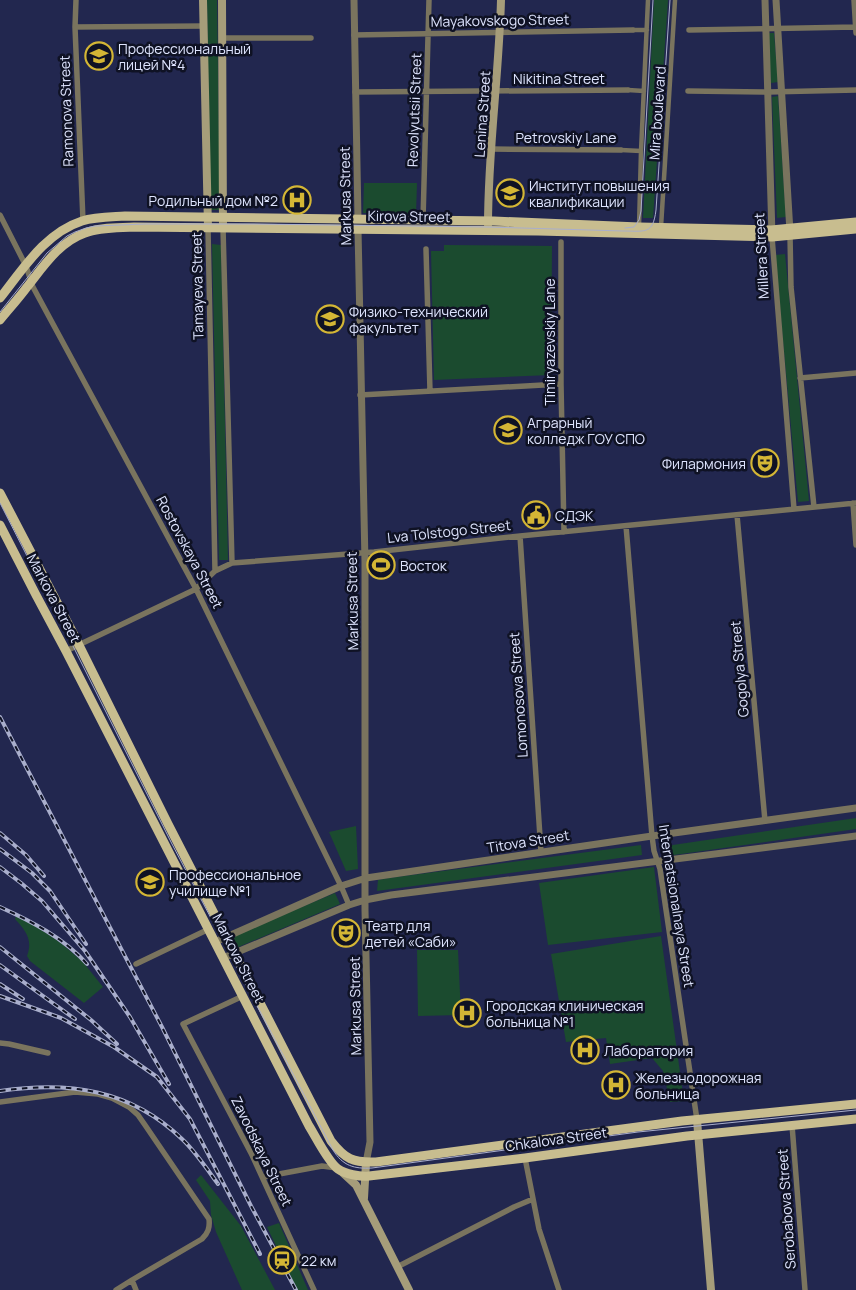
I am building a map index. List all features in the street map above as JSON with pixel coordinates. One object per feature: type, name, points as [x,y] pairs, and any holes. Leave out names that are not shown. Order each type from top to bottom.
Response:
[{"type":"main road","name":"Tamayeva Street","points":[[203,0],[208,228]]},
{"type":"main road","name":"Tamayeva Street","points":[[222,0],[222,228]]},
{"type":"main road","name":"Lenina Street","points":[[488,231],[491,149],[501,0]]},
{"type":"main road","name":"Kirova Street","points":[[0,298],[51,238],[67,227],[83,221],[125,216],[488,221],[772,233]]},
{"type":"main road","name":"Markusa Street","points":[[358,219],[358,229]]},
{"type":"main road","name":"Kirova Street","points":[[790,232],[856,222]]},
{"type":"main road","name":"Kirova Street","points":[[0,320],[57,251],[84,233],[98,230],[134,227],[772,233],[856,229]]},
{"type":"main road","name":"Markova Street","points":[[0,493],[331,1141],[343,1156],[366,1163]]},
{"type":"main road","name":"Markova Street","points":[[0,525],[309,1126],[324,1151],[356,1185],[408,1290]]},
{"type":"main road","name":"Chkalova Street","points":[[366,1163],[697,1120],[856,1104]]},
{"type":"main road","name":"Chkalova Street","points":[[338,1168],[365,1177],[525,1158],[698,1134],[856,1119]]},
{"type":"main road","name":"Internatsionalnaya Street","points":[[697,1120],[711,1290]]},
{"type":"main road","name":"Markusa Street","points":[[364,1200],[366,1163]]},
{"type":"street","name":"Ramonova Street","points":[[76,0],[75,27],[83,221]]},
{"type":"street","name":"Markusa Street","points":[[354,0],[358,219]]},
{"type":"street","name":"Revolyutsii Street","points":[[423,220],[429,0]]},
{"type":"street","name":"Mira boulevard","points":[[639,227],[648,0]]},
{"type":"street","name":"Mira boulevard","points":[[661,227],[674,0]]},
{"type":"street","name":"Millera Street","points":[[765,0],[772,233],[794,509]]},
{"type":"street","name":"Millera Street","points":[[776,0],[790,232],[790,287],[814,507]]},
{"type":"street","points":[[854,0],[856,33]]},
{"type":"street","points":[[75,27],[204,26]]},
{"type":"street","points":[[690,30],[856,27]]},
{"type":"street","name":"Mayakovskogo Street","points":[[354,35],[647,30]]},
{"type":"street","points":[[222,38],[311,38]]},
{"type":"street","points":[[688,91],[781,92],[856,90]]},
{"type":"street","name":"Nikitina Street","points":[[355,92],[644,91]]},
{"type":"street","name":"Petrovskiy Lane","points":[[491,149],[641,151]]},
{"type":"street","name":"Rostovskaya Street","points":[[0,215],[26,266],[31,281],[196,588],[349,905]]},
{"type":"street","name":"Tamayeva Street","points":[[208,228],[215,572]]},
{"type":"street","name":"Tamayeva Street","points":[[222,228],[232,563]]},
{"type":"street","name":"Markusa Street","points":[[358,229],[360,395],[365,553],[365,900],[370,1134],[366,1163]]},
{"type":"street","name":"Timiryazevskiy Lane","points":[[561,242],[564,532]]},
{"type":"street","points":[[426,249],[430,391]]},
{"type":"street","points":[[800,378],[856,373]]},
{"type":"street","points":[[360,395],[561,384]]},
{"type":"street","points":[[854,503],[856,545]]},
{"type":"street","name":"Lva Tolstogo Street","points":[[66,652],[196,588],[215,572],[232,563],[365,553],[854,503]]},
{"type":"street","name":"Gogolya Street","points":[[737,515],[766,820]]},
{"type":"street","name":"Internatsionalnaya Street","points":[[626,526],[652,836],[661,877],[697,1120]]},
{"type":"street","name":"Lomonosova Street","points":[[520,536],[541,852]]},
{"type":"street","name":"Titova Street","points":[[215,942],[341,886],[366,878],[856,808]]},
{"type":"street","points":[[223,958],[365,900],[391,895],[856,836]]},
{"type":"street","points":[[136,964],[208,929]]},
{"type":"street","name":"Zavodskaya Street","points":[[243,996],[183,1024],[263,1177],[314,1290]]},
{"type":"street","points":[[0,1043],[48,1052]]},
{"type":"street","points":[[0,1102],[75,1092],[98,1094],[112,1098],[129,1107],[138,1114],[146,1125],[209,1219],[210,1227],[202,1239],[116,1290]]},
{"type":"street","name":"Serobabova Street","points":[[792,1125],[805,1290]]},
{"type":"street","points":[[525,1158],[538,1229],[559,1290]]},
{"type":"street","name":"Chkalova Street","points":[[263,1177],[322,1166],[338,1168]]},
{"type":"street","points":[[396,1267],[533,1198]]},
{"type":"street","points":[[132,1280],[136,1290]]},
{"type":"green space","points":[[207,0],[217,0],[220,210],[210,210]]},
{"type":"green space","points":[[654,0],[668,0],[653,218],[643,218]]},
{"type":"green space","points":[[768,33],[774,33],[778,82],[771,83]]},
{"type":"green space","points":[[778,96],[786,217],[777,218],[772,97]]},
{"type":"green space","points":[[364,183],[417,183],[416,214],[363,213]]},
{"type":"green space","points":[[212,244],[221,245],[228,560],[219,560]]},
{"type":"green space","points":[[444,245],[552,246],[551,375],[434,380],[431,251],[444,251]]},
{"type":"green space","points":[[785,254],[809,501],[798,502],[775,255]]},
{"type":"green space","points":[[856,818],[856,829],[667,856],[666,846]]},
{"type":"green space","points":[[356,826],[358,869],[346,871],[329,832]]},
{"type":"green space","points":[[641,845],[642,855],[377,891],[378,880],[389,878]]},
{"type":"green space","points":[[654,867],[662,932],[548,945],[539,883]]},
{"type":"green space","points":[[335,893],[340,904],[236,948],[230,937]]},
{"type":"green space","points":[[16,916],[39,928],[61,943],[83,962],[103,987],[84,1003],[30,961],[27,956],[29,940],[15,919]]},
{"type":"green space","points":[[661,936],[684,1101],[670,1102],[663,1071],[652,1058],[610,1064],[606,1038],[566,1042],[551,954]]},
{"type":"green space","points":[[417,950],[458,950],[461,1015],[418,1016]]},
{"type":"green space","points":[[201,1175],[241,1226],[275,1290],[242,1290],[216,1232],[211,1215],[210,1201],[196,1180]]},
{"type":"green space","points":[[279,1223],[308,1290],[297,1290],[267,1227]]},
{"type":"tram line","points":[[625,228],[634,227],[639,220],[641,211],[653,0]]},
{"type":"tram line","points":[[0,312],[47,253],[67,236],[95,226],[254,224],[647,230],[653,224],[656,210],[670,0]]},
{"type":"tram line","points":[[0,503],[172,844],[333,1150],[345,1163],[354,1167],[372,1168],[638,1132],[856,1110]]},
{"type":"railway","points":[[0,717],[162,1027],[251,1206],[296,1290]]},
{"type":"railway","points":[[0,833],[26,855],[44,876]]},
{"type":"railway","points":[[0,849],[32,873],[50,891],[86,944]]},
{"type":"railway","points":[[0,867],[42,901],[85,951],[130,1017],[169,1084]]},
{"type":"railway","points":[[0,907],[35,924],[58,938],[87,964]]},
{"type":"railway","points":[[0,947],[91,1020],[117,1044]]},
{"type":"railway","points":[[0,965],[75,1019]]},
{"type":"railway","points":[[0,984],[23,999]]},
{"type":"railway","points":[[0,996],[61,1018],[114,1047],[157,1077],[190,1119],[260,1254]]},
{"type":"railway","points":[[0,1091],[50,1087],[97,1092],[120,1099],[162,1122],[182,1139],[218,1184]]},
{"type":"place","name":"Профессиональный лицей №4","points":[[99,56]]},
{"type":"place","name":"Институт повышения квалификации","points":[[510,193]]},
{"type":"place","name":"Родильный дом №2","points":[[297,200]]},
{"type":"place","name":"Физико-технический факультет","points":[[330,319]]},
{"type":"place","name":"Аграрный колледж ГОУ СПО","points":[[508,430]]},
{"type":"place","name":"Филармония","points":[[765,463]]},
{"type":"place","name":"СДЭК","points":[[536,515]]},
{"type":"place","name":"Восток","points":[[381,565]]},
{"type":"place","name":"Профессиональное училище №1","points":[[150,882]]},
{"type":"place","name":"Театр для детей «Саби»","points":[[346,933]]},
{"type":"place","name":"Городская клиническая больница №1","points":[[467,1013]]},
{"type":"place","name":"Лаборатория","points":[[585,1050]]},
{"type":"place","name":"Железнодорожная больница","points":[[616,1085]]},
{"type":"place","name":"22 км","points":[[282,1260]]}]
